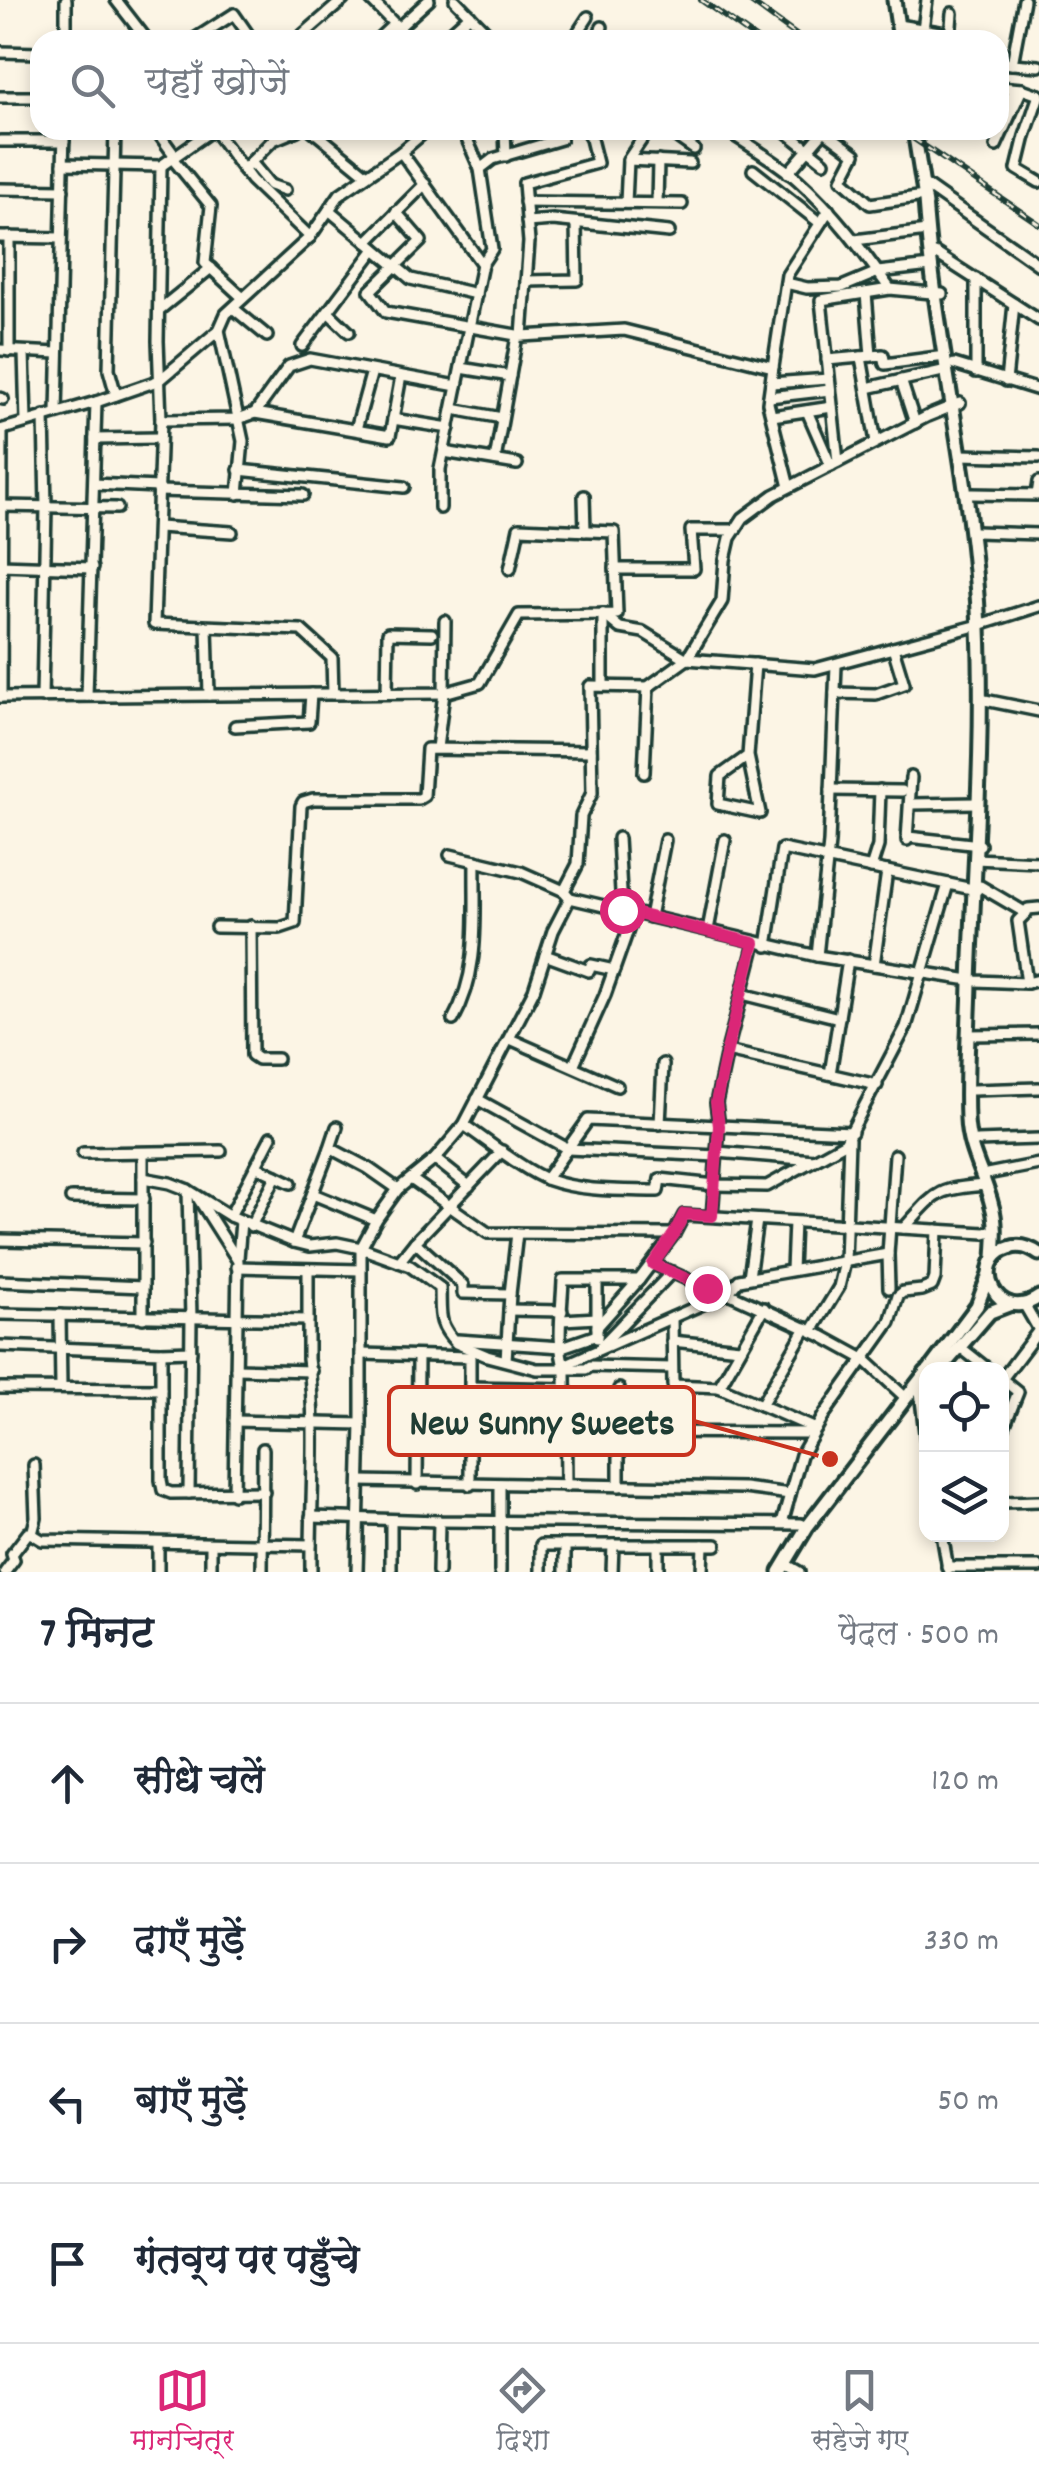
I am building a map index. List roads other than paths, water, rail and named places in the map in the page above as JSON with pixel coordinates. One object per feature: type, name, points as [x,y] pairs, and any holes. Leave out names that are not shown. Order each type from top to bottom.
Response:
[{"type":"main road","points":[[894,0],[899,30]]},
{"type":"main road","points":[[916,140],[957,405],[982,624]]},
{"type":"main road","points":[[924,198],[933,259]]},
{"type":"main road","points":[[963,455],[972,494],[982,624],[978,845]]},
{"type":"main road","points":[[983,700],[967,1123],[971,1150],[992,1207],[999,1254]]},
{"type":"main road","points":[[971,1035],[982,1175]]},
{"type":"main road","points":[[936,1362],[978,1306],[999,1254],[1013,1246],[1036,1249]]},
{"type":"main road","points":[[989,1274],[994,1292],[1017,1304]]},
{"type":"main road","points":[[947,1362],[990,1312],[1039,1296]]},
{"type":"main road","points":[[783,1568],[808,1527],[919,1383]]},
{"type":"street","points":[[66,0],[66,30]]},
{"type":"street","points":[[116,0],[139,30]]},
{"type":"street","points":[[308,30],[343,0]]},
{"type":"street","points":[[371,0],[400,30]]},
{"type":"street","points":[[391,30],[429,0]]},
{"type":"street","points":[[455,0],[483,30]]},
{"type":"street","points":[[923,29],[927,0]]},
{"type":"street","points":[[1012,64],[1024,0]]},
{"type":"street","points":[[951,30],[952,13]]},
{"type":"street","points":[[209,30],[234,14],[245,30]]},
{"type":"street","points":[[454,30],[470,16]]},
{"type":"street","points":[[580,30],[588,17]]},
{"type":"street","points":[[898,24],[926,30]]},
{"type":"street","points":[[0,52],[30,54]]},
{"type":"street","points":[[1009,64],[1039,66]]},
{"type":"street","points":[[1009,88],[1039,95],[1017,168],[1039,182]]},
{"type":"street","points":[[1009,103],[1019,89]]},
{"type":"street","points":[[1009,114],[1019,89]]},
{"type":"street","points":[[0,96],[30,97]]},
{"type":"street","points":[[0,141],[30,139]]},
{"type":"street","points":[[57,412],[64,140]]},
{"type":"street","points":[[115,140],[109,370],[116,395]]},
{"type":"street","points":[[163,140],[212,206],[205,263],[243,298]]},
{"type":"street","points":[[64,164],[161,166],[199,140]]},
{"type":"street","points":[[222,140],[270,185],[285,190]]},
{"type":"street","points":[[247,166],[273,140]]},
{"type":"street","points":[[324,140],[367,175]]},
{"type":"street","points":[[415,140],[340,194],[310,237],[226,314],[220,330],[160,380],[1,430],[0,696],[444,693],[480,683],[519,614],[616,614],[614,532],[519,528],[510,569]]},
{"type":"street","points":[[440,508],[440,468],[448,428],[482,264],[492,249],[480,169],[467,140]]},
{"type":"street","points":[[505,140],[506,156]]},
{"type":"street","points":[[480,169],[494,160],[558,140]]},
{"type":"street","points":[[495,460],[526,280],[529,242],[524,183],[597,163],[591,140]]},
{"type":"street","points":[[626,203],[628,160],[639,140]]},
{"type":"street","points":[[681,140],[694,149]]},
{"type":"street","points":[[740,140],[788,173],[828,210],[890,290]]},
{"type":"street","points":[[796,140],[824,162]]},
{"type":"street","points":[[788,173],[816,140]]},
{"type":"street","points":[[837,140],[855,154],[842,179],[870,204],[924,198]]},
{"type":"street","points":[[996,146],[998,140]]},
{"type":"street","points":[[401,152],[482,264]]},
{"type":"street","points":[[628,160],[690,162]]},
{"type":"street","points":[[657,204],[658,162]]},
{"type":"street","points":[[161,166],[161,420],[154,624],[301,630],[332,658],[333,694]]},
{"type":"street","points":[[247,166],[251,180],[310,237]]},
{"type":"street","points":[[752,170],[820,223]]},
{"type":"street","points":[[922,182],[1039,265]]},
{"type":"street","points":[[302,346],[396,212],[425,184]]},
{"type":"street","points":[[0,189],[63,190]]},
{"type":"street","points":[[525,202],[682,204]]},
{"type":"street","points":[[329,210],[411,279],[476,294]]},
{"type":"street","points":[[789,487],[769,397],[773,367],[787,275],[828,210]]},
{"type":"street","points":[[396,212],[420,241],[370,291],[386,312],[519,336],[624,330],[773,367]]},
{"type":"street","points":[[527,222],[553,220],[669,232]]},
{"type":"street","points":[[526,280],[577,280],[576,223]]},
{"type":"street","points":[[855,240],[927,231]]},
{"type":"street","points":[[57,353],[4,351],[4,237],[61,238]]},
{"type":"street","points":[[786,283],[807,288],[842,287],[878,272],[933,259],[976,278],[1039,320]]},
{"type":"street","points":[[159,310],[210,268]]},
{"type":"street","points":[[976,278],[976,372]]},
{"type":"street","points":[[834,464],[822,300],[890,290],[939,294]]},
{"type":"street","points":[[866,293],[866,388],[876,442]]},
{"type":"street","points":[[1006,381],[1014,304]]},
{"type":"street","points":[[232,308],[268,336]]},
{"type":"street","points":[[328,312],[349,332]]},
{"type":"street","points":[[220,330],[243,442],[238,494]]},
{"type":"street","points":[[24,352],[26,422]]},
{"type":"street","points":[[828,360],[884,355],[885,364],[949,363],[1039,390]]},
{"type":"street","points":[[161,420],[238,419],[255,412],[290,366],[310,359],[457,386]]},
{"type":"street","points":[[866,388],[949,363]]},
{"type":"street","points":[[461,368],[510,376]]},
{"type":"street","points":[[356,429],[372,371]]},
{"type":"street","points":[[255,412],[390,436],[401,376]]},
{"type":"street","points":[[901,380],[915,423]]},
{"type":"street","points":[[771,383],[830,384]]},
{"type":"street","points":[[769,397],[830,384]]},
{"type":"street","points":[[87,696],[96,402]]},
{"type":"street","points":[[357,1572],[361,1248],[398,1189],[435,1159],[464,1124],[534,990],[578,864],[581,816],[592,792],[590,686],[648,687],[687,659],[722,601],[724,560],[730,538],[743,518],[789,487],[957,405]]},
{"type":"street","points":[[772,416],[832,408]]},
{"type":"street","points":[[452,409],[502,418]]},
{"type":"street","points":[[807,411],[834,464]]},
{"type":"street","points":[[42,696],[46,567],[44,416]]},
{"type":"street","points":[[393,419],[448,428]]},
{"type":"street","points":[[95,439],[159,438]]},
{"type":"street","points":[[444,452],[517,464]]},
{"type":"street","points":[[963,455],[1039,457]]},
{"type":"street","points":[[240,470],[404,487]]},
{"type":"street","points":[[972,494],[1037,496],[1039,482]]},
{"type":"street","points":[[94,484],[303,495]]},
{"type":"street","points":[[584,496],[585,531]]},
{"type":"street","points":[[1,506],[117,508]]},
{"type":"street","points":[[158,527],[232,532]]},
{"type":"street","points":[[615,569],[694,569],[691,530],[735,530]]},
{"type":"street","points":[[976,532],[1039,534]]},
{"type":"street","points":[[0,565],[92,568]]},
{"type":"street","points":[[603,614],[620,628],[642,632],[687,659],[816,669],[1039,606]]},
{"type":"street","points":[[603,614],[603,686]]},
{"type":"street","points":[[437,748],[444,693],[445,621]]},
{"type":"street","points":[[206,627],[209,694]]},
{"type":"street","points":[[387,694],[388,634],[432,634]]},
{"type":"street","points":[[835,693],[876,694],[904,684],[893,648]]},
{"type":"street","points":[[748,756],[720,776],[718,804],[760,813],[748,756],[756,664]]},
{"type":"street","points":[[816,956],[828,859],[836,664]]},
{"type":"street","points":[[644,773],[648,687]]},
{"type":"street","points":[[236,726],[309,722],[310,694]]},
{"type":"street","points":[[983,700],[1039,710]]},
{"type":"street","points":[[216,927],[280,928],[295,922],[303,802],[419,799],[426,790],[428,749],[591,751]]},
{"type":"street","points":[[911,778],[908,839],[978,845]]},
{"type":"street","points":[[831,790],[902,791]]},
{"type":"street","points":[[871,868],[878,846],[880,790]]},
{"type":"street","points":[[910,804],[978,803]]},
{"type":"street","points":[[618,838],[622,910]]},
{"type":"street","points":[[650,917],[665,840]]},
{"type":"street","points":[[708,930],[725,840]]},
{"type":"street","points":[[767,946],[782,849],[978,889],[1026,912]]},
{"type":"street","points":[[450,856],[521,872],[567,894],[622,910],[767,946],[973,980],[1039,980]]},
{"type":"street","points":[[978,859],[1039,862]]},
{"type":"street","points":[[454,1020],[473,970],[475,862]]},
{"type":"street","points":[[874,964],[887,871]]},
{"type":"street","points":[[464,1124],[546,1179],[568,1184],[631,1191],[658,1191],[660,1179],[767,1186],[846,1143],[906,1028],[948,884]]},
{"type":"street","points":[[1026,982],[1018,920],[1028,909],[1039,908]]},
{"type":"street","points":[[573,1066],[634,913]]},
{"type":"street","points":[[252,926],[252,1054],[258,1059],[278,1059]]},
{"type":"street","points":[[712,1216],[719,1126],[716,1102],[754,943]]},
{"type":"street","points":[[545,956],[589,971],[591,965],[614,970]]},
{"type":"street","points":[[830,1074],[848,960]]},
{"type":"street","points":[[742,994],[839,1018]]},
{"type":"street","points":[[971,1035],[1039,1034]]},
{"type":"street","points":[[510,1039],[618,1086]]},
{"type":"street","points":[[727,1050],[877,1085]]},
{"type":"street","points":[[660,1124],[664,1064]]},
{"type":"street","points":[[974,1090],[1039,1088]]},
{"type":"street","points":[[477,1100],[568,1149],[817,1160]]},
{"type":"street","points":[[546,1179],[588,1120],[850,1134]]},
{"type":"street","points":[[294,1242],[337,1127]]},
{"type":"street","points":[[762,1405],[839,1286],[845,1262],[850,1134]]},
{"type":"street","points":[[230,1216],[271,1138]]},
{"type":"street","points":[[977,1141],[1039,1139]]},
{"type":"street","points":[[330,1148],[398,1189]]},
{"type":"street","points":[[83,1154],[221,1151]]},
{"type":"street","points":[[399,1262],[502,1151]]},
{"type":"street","points":[[143,1153],[143,1318]]},
{"type":"street","points":[[889,1288],[895,1155]]},
{"type":"street","points":[[435,1159],[469,1186]]},
{"type":"street","points":[[904,1228],[935,1195],[948,1188],[982,1175],[1039,1164]]},
{"type":"street","points":[[257,1167],[291,1183]]},
{"type":"street","points":[[234,1494],[237,1264],[246,1223],[276,1176]]},
{"type":"street","points":[[144,1178],[192,1193],[230,1216],[294,1242],[361,1248],[410,1266],[440,1288],[442,1326],[453,1340],[487,1356],[537,1369],[672,1368]]},
{"type":"street","points":[[412,1178],[488,1233],[674,1234]]},
{"type":"street","points":[[192,1193],[237,1264]]},
{"type":"street","points":[[189,1493],[192,1193]]},
{"type":"street","points":[[313,1194],[376,1220]]},
{"type":"street","points":[[71,1198],[144,1199]]},
{"type":"street","points":[[453,1340],[562,1347],[596,1327],[653,1264],[684,1214],[985,1233],[996,1230]]},
{"type":"street","points":[[749,1278],[756,1220]]},
{"type":"street","points":[[792,1270],[794,1222]]},
{"type":"street","points":[[782,1524],[801,1455],[890,1322],[898,1296],[932,1286],[937,1230]]},
{"type":"street","points":[[506,1360],[517,1233]]},
{"type":"street","points":[[0,1240],[144,1243]]},
{"type":"street","points":[[414,1242],[463,1285],[463,1292],[510,1294]]},
{"type":"street","points":[[565,1368],[728,1293],[739,1280],[888,1254]]},
{"type":"street","points":[[237,1264],[361,1270]]},
{"type":"street","points":[[653,1264],[764,1308],[864,1359],[906,1398]]},
{"type":"street","points":[[308,1268],[308,1359],[312,1371],[310,1572]]},
{"type":"street","points":[[597,1350],[672,1272]]},
{"type":"street","points":[[566,1486],[564,1280],[638,1280]]},
{"type":"street","points":[[596,1280],[597,1350]]},
{"type":"street","points":[[0,1281],[143,1287]]},
{"type":"street","points":[[1009,1370],[1039,1330],[1017,1304]]},
{"type":"street","points":[[719,1387],[764,1308]]},
{"type":"street","points":[[509,1310],[562,1315],[596,1327]]},
{"type":"street","points":[[0,1314],[308,1320]]},
{"type":"street","points":[[60,1315],[61,1388]]},
{"type":"street","points":[[672,1318],[672,1384],[719,1387],[815,1431]]},
{"type":"street","points":[[672,1341],[740,1348]]},
{"type":"street","points":[[0,1346],[190,1351]]},
{"type":"street","points":[[960,1347],[977,1362]]},
{"type":"street","points":[[161,1352],[163,1490],[264,1492]]},
{"type":"street","points":[[360,1354],[470,1357],[470,1484]]},
{"type":"street","points":[[417,1484],[418,1356]]},
{"type":"street","points":[[236,1369],[312,1371]]},
{"type":"street","points":[[1009,1385],[1018,1392],[1009,1414]]},
{"type":"street","points":[[470,1387],[566,1388]]},
{"type":"street","points":[[0,1388],[161,1389]]},
{"type":"street","points":[[619,1390],[619,1486]]},
{"type":"street","points":[[235,1421],[361,1424]]},
{"type":"street","points":[[619,1432],[815,1431]]},
{"type":"street","points":[[470,1433],[566,1434]]},
{"type":"street","points":[[262,1572],[264,1449]]},
{"type":"street","points":[[32,1534],[36,1518],[34,1465]]},
{"type":"street","points":[[360,1482],[744,1488],[790,1494]]},
{"type":"street","points":[[500,1485],[500,1572]]},
{"type":"street","points":[[1009,1502],[1039,1501]]},
{"type":"street","points":[[310,1517],[808,1527]]},
{"type":"street","points":[[391,1520],[391,1572]]},
{"type":"street","points":[[438,1572],[439,1521]]},
{"type":"street","points":[[5,1572],[13,1562],[14,1549],[28,1532],[42,1540],[310,1546]]},
{"type":"street","points":[[943,1542],[948,1569],[1039,1568]]},
{"type":"street","points":[[158,1543],[158,1572]]},
{"type":"street","points":[[211,1544],[212,1572]]},
{"type":"street","points":[[541,1572],[541,1545],[716,1545]]},
{"type":"street","points":[[565,1545],[565,1572]]},
{"type":"street","points":[[612,1572],[613,1545]]},
{"type":"street","points":[[658,1545],[658,1572]]},
{"type":"street","points":[[702,1572],[703,1545]]},
{"type":"street","points":[[783,1568],[800,1572]]},
{"type":"railway","points":[[701,0],[744,30]]},
{"type":"railway","points":[[748,0],[789,30]]},
{"type":"railway","points":[[916,140],[1039,224]]},
{"type":"place","name":"New Sunny Sweets","points":[[830,1459]]}]
